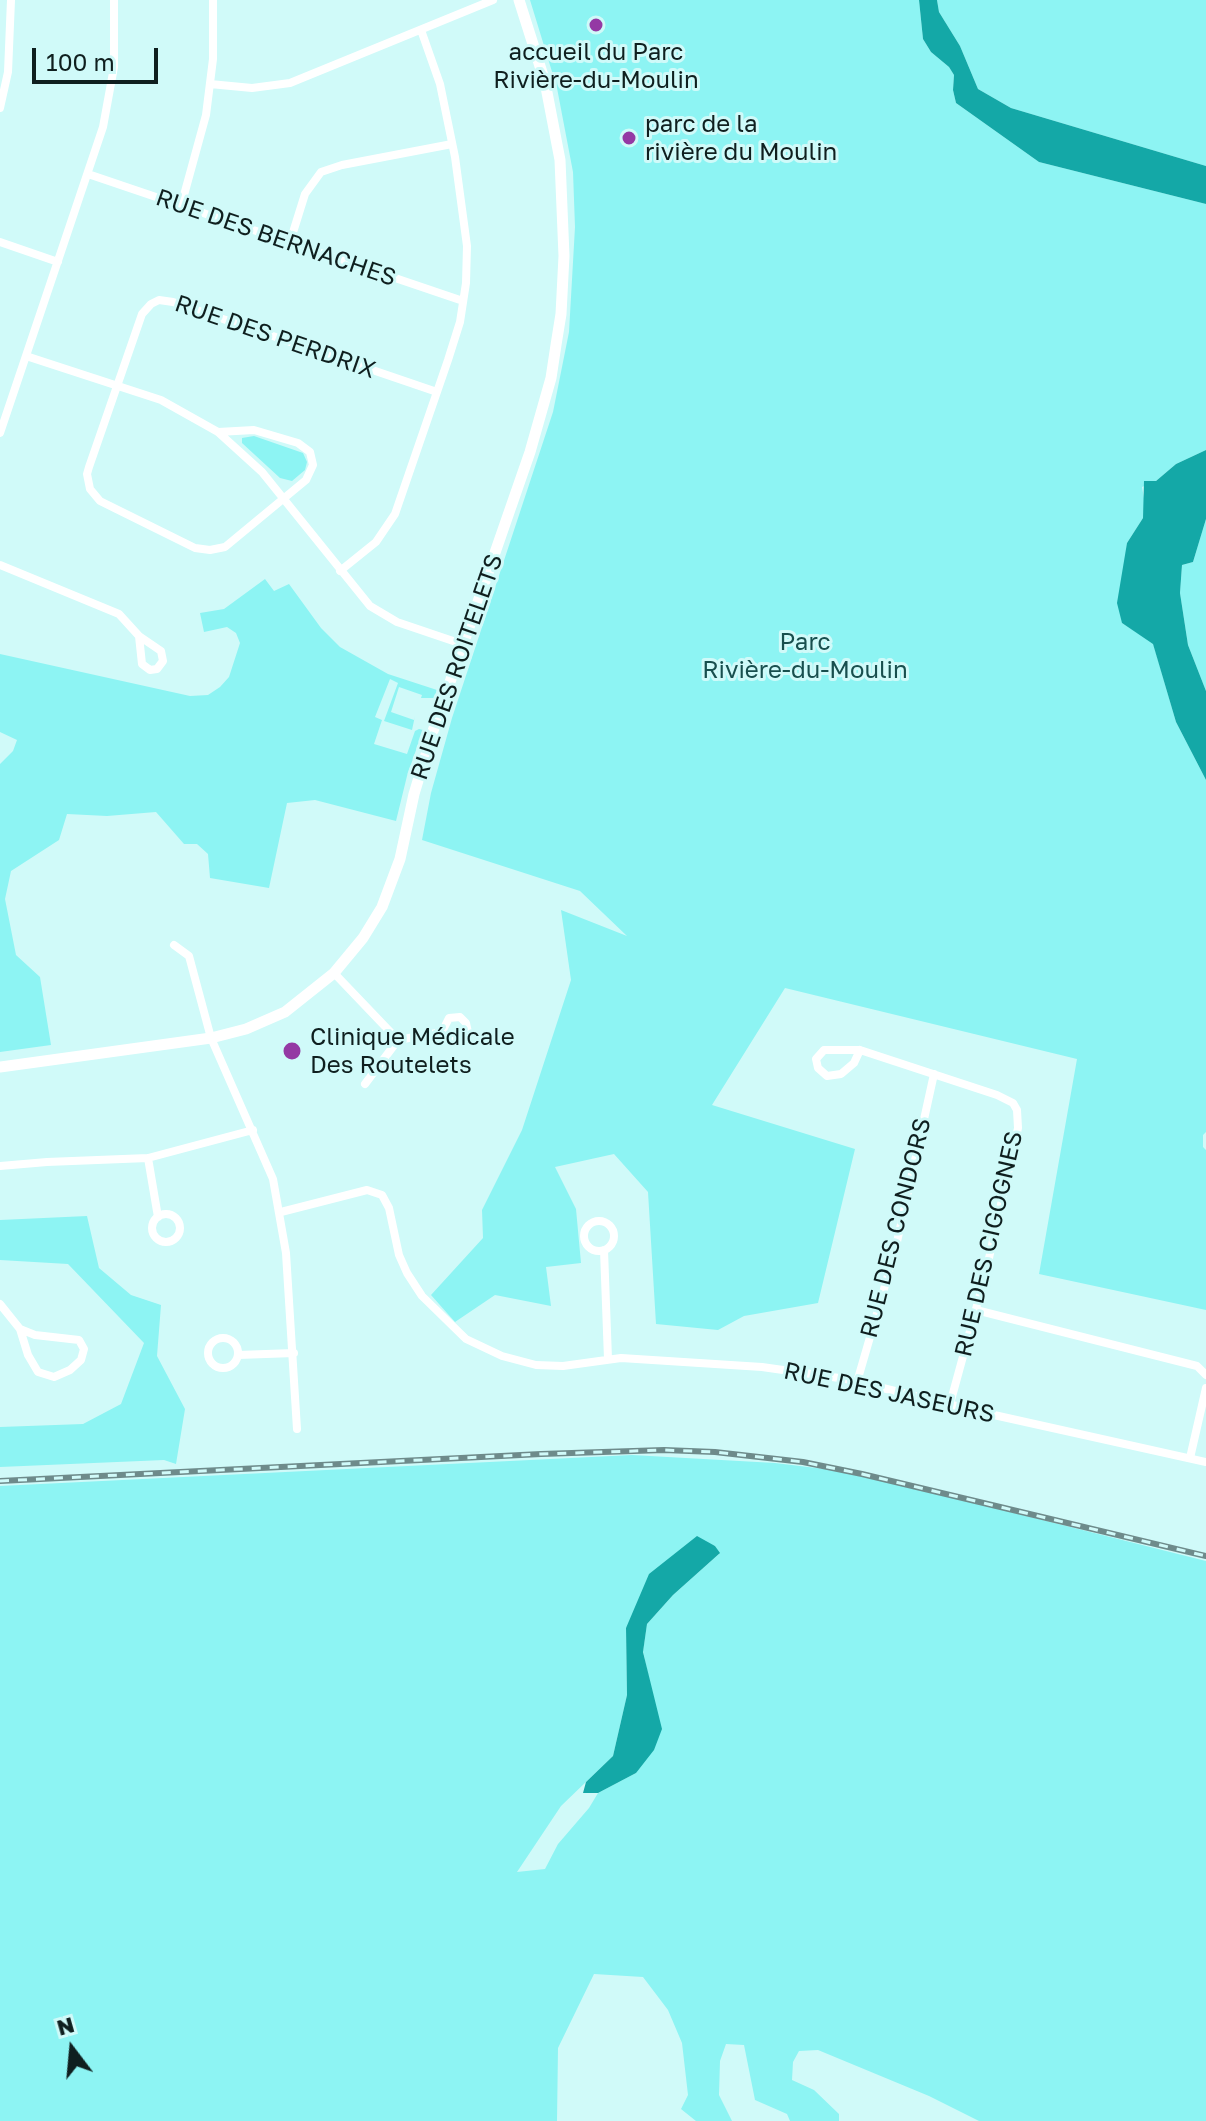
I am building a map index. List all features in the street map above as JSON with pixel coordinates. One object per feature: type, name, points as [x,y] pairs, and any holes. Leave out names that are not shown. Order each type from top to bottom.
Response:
[{"type":"street","points":[[0,108],[8,72],[11,0]]},
{"type":"street","points":[[0,433],[103,127],[111,89],[115,44],[114,0]]},
{"type":"street","points":[[181,206],[203,129],[210,84],[213,0]]},
{"type":"street","points":[[210,84],[252,88],[285,84],[493,0]]},
{"type":"street","name":"RUE DES ROITELETS","points":[[0,1067],[211,1038],[246,1029],[285,1012],[334,973],[363,938],[382,907],[395,876],[418,779],[542,413],[561,314],[564,234],[558,149],[545,82],[519,0]]},
{"type":"street","points":[[340,571],[376,542],[395,514],[457,332],[463,301],[467,248],[452,144],[440,87],[421,30]]},
{"type":"street","points":[[290,242],[309,186],[321,172],[342,165],[452,144]]},
{"type":"street","name":"RUE DES BERNACHES","points":[[88,174],[463,301]]},
{"type":"street","points":[[0,242],[58,262]]},
{"type":"street","name":"RUE DES PERDRIX","points":[[218,432],[258,431],[298,443],[308,450],[313,462],[311,472],[284,499],[225,547],[210,550],[195,548],[100,501],[90,489],[87,474],[144,311],[151,304],[166,300],[437,392]]},
{"type":"street","points":[[26,356],[161,400],[218,432],[248,457],[363,600],[397,622],[462,644]]},
{"type":"street","points":[[0,565],[111,610],[126,619],[139,636]]},
{"type":"street","points":[[174,945],[189,956],[211,1038],[273,1179],[281,1212],[294,1353],[297,1429]]},
{"type":"street","points":[[334,973],[398,1040]]},
{"type":"street","points":[[365,1084],[398,1040],[442,1032]]},
{"type":"street","name":"RUE DES CIGOGNES","points":[[860,1050],[854,1063],[841,1074],[827,1076],[818,1068],[816,1059],[824,1050],[860,1050],[997,1095],[1013,1103],[1017,1110],[1018,1128],[976,1310],[950,1404]]},
{"type":"street","name":"RUE DES CONDORS","points":[[857,1382],[895,1251],[934,1074]]},
{"type":"street","points":[[0,1166],[148,1158],[253,1130]]},
{"type":"street","points":[[148,1158],[158,1217]]},
{"type":"street","name":"RUE DES JASEURS","points":[[281,1212],[367,1190],[382,1195],[389,1208],[399,1255],[422,1296],[466,1339],[502,1356],[536,1365],[580,1365],[621,1358],[762,1367],[857,1382],[1206,1462]]},
{"type":"street","points":[[604,1250],[608,1359]]},
{"type":"street","points":[[0,1304],[20,1329],[28,1355],[38,1372],[54,1377],[70,1370],[81,1360],[84,1349],[79,1340],[35,1335],[20,1329]]},
{"type":"street","points":[[976,1310],[1197,1366],[1206,1375]]},
{"type":"street","points":[[238,1355],[294,1353]]},
{"type":"street","points":[[1190,1458],[1206,1388]]},
{"type":"green space","name":"Parc Rivière-du-Moulin","points":[[530,0],[919,0],[923,39],[931,52],[954,75],[956,103],[1039,162],[1206,204],[1206,450],[1176,464],[1156,481],[1142,487],[1145,504],[1143,518],[1127,543],[1122,623],[1153,643],[1176,722],[1206,780],[1206,1132],[1203,1147],[1206,1150],[1206,1310],[1039,1274],[1077,1059],[785,988],[712,1105],[855,1149],[818,1303],[744,1316],[718,1330],[656,1324],[648,1192],[614,1154],[555,1167],[576,1209],[581,1263],[546,1267],[551,1306],[495,1295],[455,1322],[431,1295],[483,1238],[482,1210],[522,1130],[571,980],[561,910],[627,936],[580,891],[422,840],[431,793],[452,718],[553,412],[569,332],[575,227],[573,172],[557,88]]},
{"type":"green space","points":[[937,0],[1206,0],[1206,166],[1011,108],[978,89],[960,46],[939,12]]},
{"type":"green space","points":[[254,436],[303,453],[307,462],[305,470],[292,481],[280,478],[242,443],[242,438]]},
{"type":"green space","points":[[1206,519],[1206,691],[1188,645],[1180,593],[1182,565],[1193,562]]},
{"type":"green space","points":[[265,579],[274,591],[289,584],[321,628],[340,647],[388,674],[437,690],[434,698],[421,698],[422,695],[399,687],[391,712],[414,720],[415,716],[412,730],[384,721],[398,683],[390,679],[375,717],[382,720],[374,744],[407,754],[415,731],[423,730],[396,821],[315,800],[287,803],[269,888],[210,878],[208,854],[197,844],[184,844],[156,812],[107,816],[67,814],[59,840],[11,871],[5,899],[16,955],[40,977],[51,1045],[0,1052],[0,764],[13,751],[17,740],[0,732],[0,654],[190,696],[208,695],[229,677],[240,643],[236,633],[227,627],[204,632],[200,613],[224,609]]},
{"type":"green space","points":[[87,1216],[99,1268],[131,1295],[161,1305],[157,1356],[185,1409],[176,1464],[164,1460],[0,1467],[0,1427],[83,1424],[121,1404],[144,1343],[68,1264],[0,1260],[0,1220]]},
{"type":"green space","points":[[632,1455],[775,1463],[833,1470],[899,1484],[1206,1561],[1206,2121],[979,2121],[929,2096],[818,2050],[799,2051],[793,2062],[792,2080],[814,2090],[839,2114],[839,2121],[790,2121],[787,2114],[755,2100],[744,2045],[726,2044],[720,2061],[719,2095],[732,2121],[696,2121],[681,2109],[688,2095],[682,2043],[668,2010],[643,1977],[594,1974],[558,2048],[557,2121],[0,2121],[0,1486]],"holes":[[[699,1539],[715,1546],[719,1554],[673,1595],[647,1624],[643,1651],[651,1688],[636,1773],[598,1793],[558,1844],[545,1869],[517,1872],[561,1806],[613,1756],[627,1695],[626,1628]]]},
{"type":"shaded area","points":[[919,0],[937,0],[939,12],[960,46],[978,89],[1011,108],[1206,166],[1206,204],[1039,162],[956,103],[954,75],[931,52],[923,39]]},
{"type":"shaded area","points":[[1206,450],[1206,519],[1193,562],[1182,565],[1180,593],[1188,645],[1206,691],[1206,780],[1176,722],[1153,644],[1122,623],[1117,603],[1127,543],[1143,518],[1144,481],[1156,481],[1176,464]]},
{"type":"shaded area","points":[[697,1536],[715,1546],[720,1553],[673,1595],[647,1624],[643,1652],[662,1729],[654,1750],[636,1773],[598,1793],[583,1793],[586,1782],[613,1756],[627,1695],[626,1628],[649,1574]]},
{"type":"railway","points":[[0,1481],[541,1454],[664,1450],[715,1452],[803,1462],[862,1474],[1206,1556]]},
{"type":"place","name":"accueil du Parc Rivière-du-Moulin","points":[[596,25]]},
{"type":"place","name":"parc de la rivière du Moulin","points":[[629,138]]},
{"type":"place","name":"Clinique Médicale Des Routelets","points":[[292,1051]]}]
